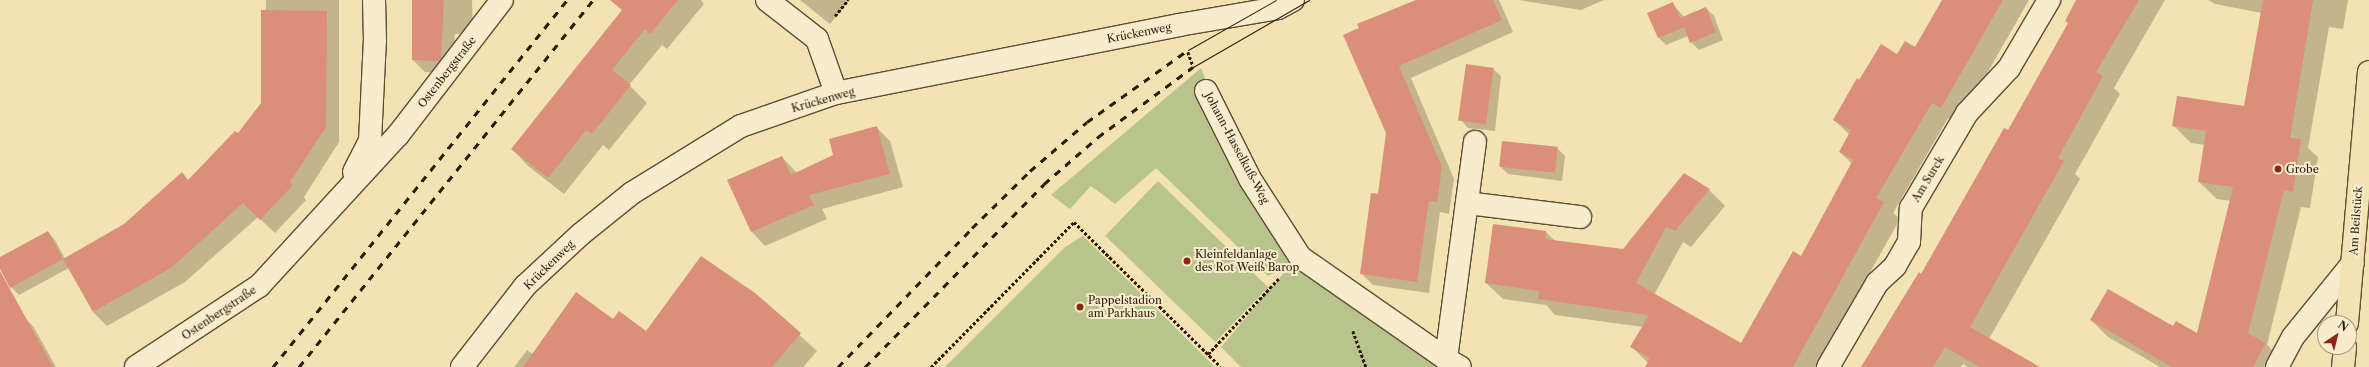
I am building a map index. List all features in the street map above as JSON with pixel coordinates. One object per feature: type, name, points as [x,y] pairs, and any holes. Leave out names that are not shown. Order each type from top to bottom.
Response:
[{"type":"main road","name":"Am Beilstück","points":[[2348,315],[2369,72]]},
{"type":"main road","points":[[2343,367],[2344,355]]},
{"type":"street","name":"Ostenbergstraße","points":[[342,196],[370,141],[375,40],[374,0]]},
{"type":"street","name":"Ostenbergstraße","points":[[136,367],[259,286],[398,135],[502,0]]},
{"type":"street","points":[[767,0],[817,39],[836,93]]},
{"type":"street","name":"Krückenweg","points":[[462,367],[525,286],[581,234],[632,193],[741,126],[836,93],[1179,25],[1278,8],[1293,0]]},
{"type":"street","name":"Am Surck","points":[[1828,367],[1877,283],[1895,266],[1909,242],[1911,208],[1967,113],[2009,68],[2049,0]]},
{"type":"street","name":"Johann-Hasselkuß-Weg","points":[[1206,91],[1250,179],[1300,257],[1453,363]]},
{"type":"street","name":"Johann-Hasselkuß-Weg","points":[[1453,363],[1466,203],[1475,142]]},
{"type":"street","points":[[1466,203],[1580,217]]},
{"type":"street","points":[[2277,367],[2293,337],[2353,263]]},
{"type":"path","name":"Johann-Hasselkuß-Weg","points":[[1179,25],[1193,67],[1206,91]]},
{"type":"path","points":[[931,367],[1074,222],[1222,367]]},
{"type":"path","points":[[1208,354],[1300,257]]},
{"type":"green space","points":[[1201,68],[1222,122],[1300,257],[1466,367],[1241,367],[1221,347],[1293,262],[1268,276],[1156,168],[1115,204],[1091,186],[1070,209],[1051,195]]},
{"type":"green space","name":"Kleinfeldanlage des Rot Weiß Barop","points":[[1158,181],[1268,287],[1215,342],[1105,236]]},
{"type":"green space","name":"Pappelstadion am Parkhaus","points":[[1083,236],[1215,367],[945,367],[1065,247]]},
{"type":"building","points":[[412,0],[444,0],[441,58],[439,61],[412,60]]},
{"type":"building","points":[[610,0],[678,0],[650,34],[645,29],[612,70],[631,85],[592,134],[586,130],[548,178],[511,149],[622,10]]},
{"type":"building","points":[[1416,0],[1493,0],[1502,20],[1399,66],[1442,167],[1437,202],[1429,201],[1417,282],[1360,274],[1371,193],[1378,194],[1386,133],[1343,35],[1359,28],[1357,24]]},
{"type":"building","points":[[1942,0],[2003,0],[1941,108],[1932,103],[1876,198],[1884,202],[1793,367],[1645,367],[1650,358],[1630,347],[1649,315],[1538,299],[1539,291],[1485,283],[1493,224],[1546,231],[1545,239],[1623,249],[1684,173],[1710,189],[1675,231],[1666,227],[1636,283],[1741,343],[1793,251],[1801,256],[1853,160],[1839,152],[1851,130],[1833,120],[1857,78],[1859,80],[1881,44],[1897,54],[1905,41],[1915,47]]},
{"type":"building","points":[[2076,0],[2139,0],[2096,72],[2103,76],[2058,158],[2064,161],[1970,327],[2040,367],[1980,367],[1945,347],[1933,367],[1861,367],[1919,272],[1921,274],[2004,128],[2008,130],[2068,23],[2065,21]]},
{"type":"building","points":[[2263,0],[2313,0],[2290,138],[2301,139],[2293,192],[2284,190],[2248,333],[2266,343],[2253,367],[2172,367],[2090,320],[2108,289],[2173,326],[2176,321],[2197,333],[2233,187],[2198,182],[2206,131],[2172,126],[2177,96],[2244,106]]},
{"type":"building","points":[[1673,2],[1682,23],[1680,18],[1706,7],[1716,32],[1690,43],[1684,27],[1658,38],[1647,13]]},
{"type":"building","points":[[261,10],[327,11],[326,127],[290,182],[293,185],[260,220],[243,203],[171,268],[93,312],[63,259],[124,224],[182,172],[188,180],[235,131],[238,133],[261,103]]},
{"type":"building","points":[[1466,64],[1494,68],[1486,124],[1458,120]]},
{"type":"building","points":[[877,126],[890,174],[809,195],[814,205],[751,232],[727,180],[782,156],[791,175],[833,155],[829,139]]},
{"type":"building","points":[[1502,141],[1558,147],[1555,173],[1499,167]]},
{"type":"building","points":[[48,231],[63,259],[10,288],[0,269],[0,257]]},
{"type":"building","points":[[701,256],[755,293],[801,333],[772,367],[523,367],[576,292],[613,319],[619,311],[646,331]]},
{"type":"building","points":[[0,271],[53,367],[0,367]]},
{"type":"tram line","points":[[1188,50],[1276,0]]},
{"type":"tram line","points":[[1193,67],[1309,0]]},
{"type":"railway","points":[[273,367],[567,0]]},
{"type":"railway","points":[[299,367],[593,0]]},
{"type":"railway","points":[[838,367],[972,228],[1030,171],[1087,122],[1188,50]]},
{"type":"railway","points":[[865,367],[1044,184],[1098,137],[1193,67]]},
{"type":"place","name":"Grobe","points":[[2278,169]]},
{"type":"place","name":"Kleinfeldanlage des Rot Weiß Barop","points":[[1187,261]]},
{"type":"place","name":"Pappelstadion am Parkhaus","points":[[1080,307]]}]
